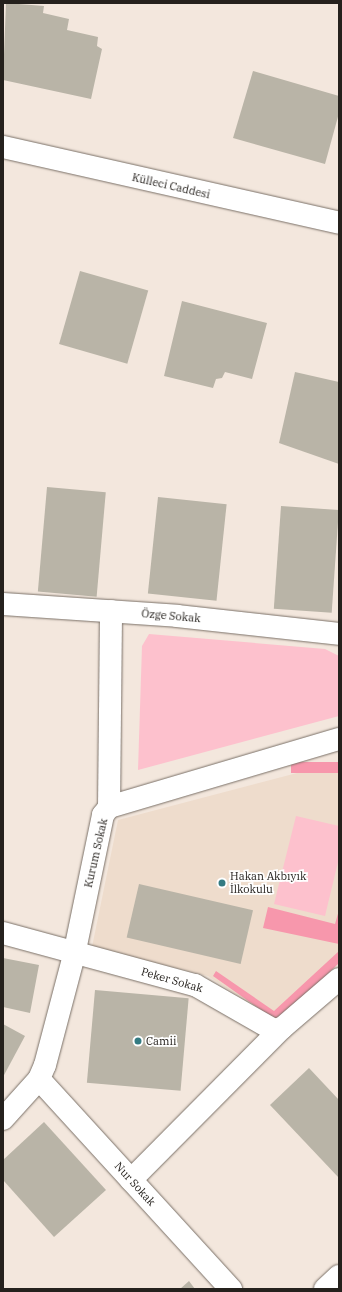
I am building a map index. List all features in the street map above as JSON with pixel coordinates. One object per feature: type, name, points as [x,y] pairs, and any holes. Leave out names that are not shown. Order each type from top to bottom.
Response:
[{"type":"street","name":"Külleci Caddesi","points":[[3,147],[339,223]]},
{"type":"street","name":"Özge Sokak","points":[[3,604],[112,611],[339,634]]},
{"type":"street","points":[[109,807],[112,611]]},
{"type":"street","name":"Kurum Sokak","points":[[3,1119],[39,1079],[74,955],[103,815],[109,807],[339,739]]},
{"type":"street","name":"Peker Sokak","points":[[3,933],[74,955],[195,985],[268,1029],[282,1028]]},
{"type":"street","points":[[131,1180],[282,1028],[339,979]]},
{"type":"street","name":"Nur Sokak","points":[[39,1079],[231,1289]]},
{"type":"street","points":[[325,1289],[339,1276]]},
{"type":"shaded area","points":[[149,634],[325,649],[339,656],[339,716],[138,770],[142,646]]},
{"type":"shaded area","points":[[291,762],[339,762],[339,773],[291,773]]},
{"type":"shaded area","name":"Hakan Akbıyık İlkokulu","points":[[339,762],[339,963],[278,1022],[208,976],[92,947],[118,820]]},
{"type":"shaded area","points":[[296,816],[339,826],[339,858],[325,916],[274,904]]},
{"type":"shaded area","points":[[268,907],[335,924],[339,910],[339,944],[263,928]]},
{"type":"shaded area","points":[[339,951],[339,963],[278,1022],[213,976],[216,971],[274,1011]]},
{"type":"building","points":[[6,3],[44,6],[43,13],[69,19],[67,30],[98,37],[97,46],[102,49],[91,99],[3,80]]},
{"type":"building","points":[[253,71],[339,96],[339,113],[325,164],[233,138]]},
{"type":"building","points":[[80,271],[148,291],[127,364],[59,344]]},
{"type":"building","points":[[182,301],[267,323],[252,379],[225,372],[222,378],[216,379],[213,388],[164,376]]},
{"type":"building","points":[[295,372],[339,382],[339,464],[279,443]]},
{"type":"building","points":[[47,487],[106,492],[97,597],[38,592]]},
{"type":"building","points":[[158,497],[227,504],[216,601],[148,593]]},
{"type":"building","points":[[281,506],[339,510],[332,613],[274,609]]},
{"type":"building","points":[[139,884],[253,910],[241,964],[127,938]]},
{"type":"building","points":[[3,958],[39,965],[30,1013],[3,1007]]},
{"type":"building","name":"Camii","points":[[95,990],[189,998],[181,1091],[87,1083]]},
{"type":"building","points":[[3,1024],[25,1036],[3,1077]]},
{"type":"building","points":[[309,1068],[339,1100],[339,1178],[270,1105]]},
{"type":"building","points":[[44,1122],[106,1190],[54,1237],[3,1180],[3,1160]]},
{"type":"building","points":[[189,1281],[195,1289],[180,1289]]},
{"type":"place","name":"Hakan Akbıyık İlkokulu","points":[[222,883]]},
{"type":"place","name":"Camii","points":[[138,1041]]}]
